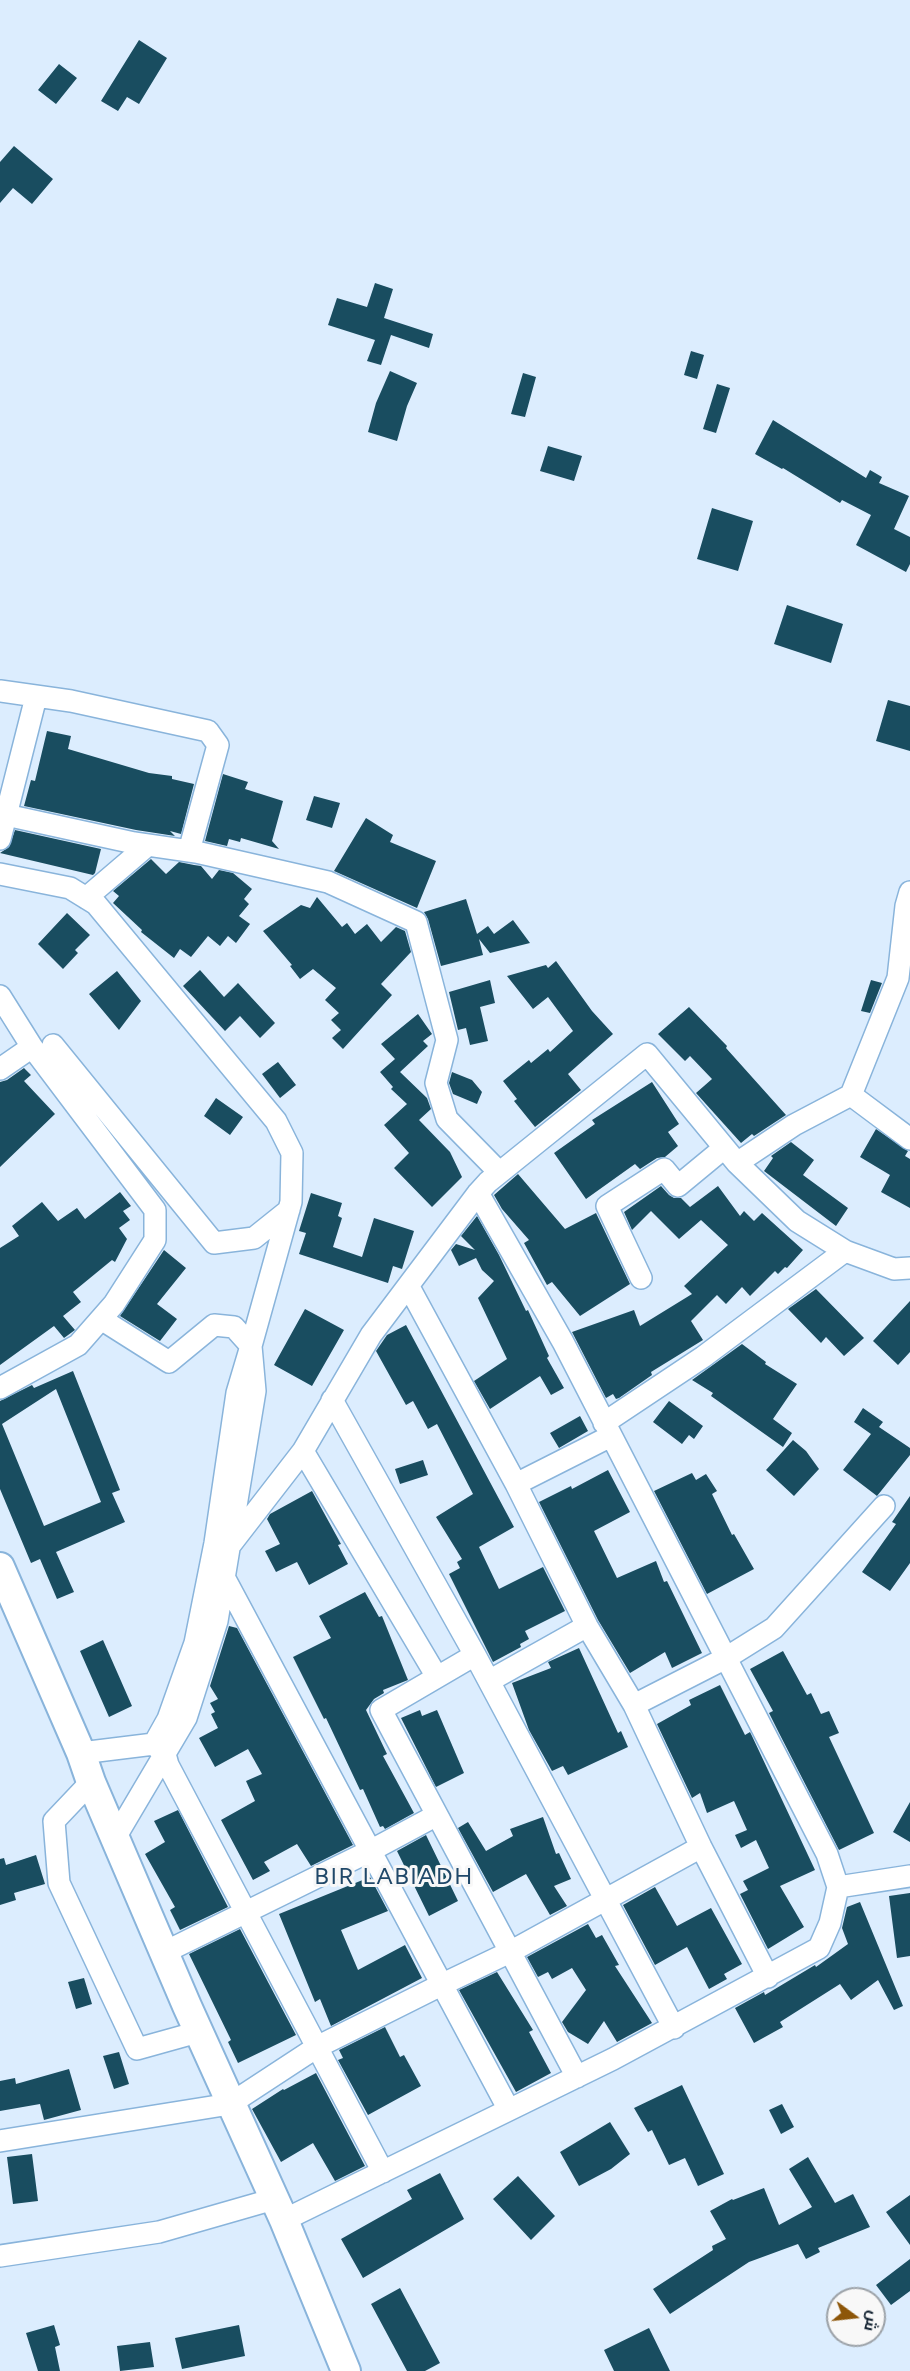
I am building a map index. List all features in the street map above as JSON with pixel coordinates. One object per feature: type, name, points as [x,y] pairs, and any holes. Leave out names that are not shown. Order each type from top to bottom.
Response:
[{"type":"main road","points":[[0,1567],[198,2032],[279,2210],[346,2371]]},
{"type":"street","points":[[0,691],[36,698],[70,701],[208,731],[218,745],[189,851]]},
{"type":"street","points":[[0,839],[36,698]]},
{"type":"street","points":[[6,815],[148,845],[189,851],[328,882],[416,922],[447,1041],[436,1083],[447,1119],[500,1173]]},
{"type":"street","points":[[86,898],[148,845]]},
{"type":"street","points":[[0,874],[70,888],[96,904],[276,1121],[292,1153],[289,1210],[237,1393],[215,1543],[195,1643],[168,1719],[160,1749],[115,1838]]},
{"type":"street","points":[[641,1278],[607,1206],[664,1169],[678,1186],[731,1156],[851,1095],[898,978],[906,906],[910,892]]},
{"type":"street","points":[[0,996],[214,1243],[254,1238],[289,1210]]},
{"type":"street","points":[[0,1069],[42,1046]]},
{"type":"street","points":[[0,1388],[78,1345],[114,1304],[154,1240],[155,1210],[42,1046]]},
{"type":"street","points":[[228,1546],[303,1451],[371,1335],[478,1193],[647,1054],[731,1156],[797,1221],[845,1251],[902,1269],[910,1286]]},
{"type":"street","points":[[851,1095],[910,1138]]},
{"type":"street","points":[[0,2256],[159,2232],[279,2210],[383,2172],[674,2028],[819,1948],[830,1923],[838,1887],[827,1854],[563,1342],[478,1193]]},
{"type":"street","points":[[516,1484],[607,1429],[845,1251]]},
{"type":"street","points":[[409,1287],[516,1484],[587,1626],[634,1705],[701,1847],[768,1977]]},
{"type":"street","points":[[81,1753],[160,1749],[186,1718],[217,1621],[255,1391],[251,1346],[234,1327],[214,1325],[169,1362],[101,1319]]},
{"type":"street","points":[[332,1400],[475,1655],[674,2028]]},
{"type":"street","points":[[303,1451],[436,1677]]},
{"type":"street","points":[[634,1705],[726,1658],[774,1628],[884,1506]]},
{"type":"street","points":[[225,1579],[509,2110]]},
{"type":"street","points":[[489,1681],[587,1626]]},
{"type":"street","points":[[475,1655],[381,1710],[577,2077]]},
{"type":"street","points":[[160,1749],[383,2172]]},
{"type":"street","points":[[91,1782],[54,1821],[59,1883],[137,2049],[198,2032]]},
{"type":"street","points":[[165,1952],[370,1851],[437,1815]]},
{"type":"street","points":[[0,2140],[230,2104],[317,2047],[510,1952],[701,1847]]},
{"type":"street","points":[[838,1887],[910,1875]]},
{"type":"building","points":[[139,40],[167,58],[139,104],[127,97],[118,111],[101,101]]},
{"type":"building","points":[[59,64],[77,78],[56,104],[38,90]]},
{"type":"building","points":[[14,146],[53,179],[32,204],[13,188],[0,203],[0,162]]},
{"type":"building","points":[[375,283],[393,289],[384,318],[433,334],[429,348],[391,335],[381,365],[367,361],[375,340],[328,325],[337,298],[367,307]]},
{"type":"building","points":[[691,351],[704,355],[697,379],[684,375]]},
{"type":"building","points":[[390,371],[417,383],[407,406],[397,441],[368,432],[376,403]]},
{"type":"building","points":[[523,373],[536,377],[525,417],[511,414]]},
{"type":"building","points":[[717,384],[730,388],[716,433],[703,429]]},
{"type":"building","points":[[773,420],[866,478],[870,470],[882,477],[879,483],[909,496],[894,529],[910,537],[910,564],[906,572],[856,545],[871,515],[842,500],[840,503],[783,468],[755,454]]},
{"type":"building","points":[[548,446],[582,456],[574,481],[540,471]]},
{"type":"building","points":[[712,508],[753,521],[738,571],[697,559]]},
{"type":"building","points":[[787,605],[843,624],[831,663],[774,644]]},
{"type":"building","points":[[888,700],[910,706],[910,751],[876,741]]},
{"type":"building","points":[[47,731],[71,736],[68,749],[149,773],[172,776],[172,779],[194,784],[181,834],[170,831],[175,836],[136,830],[24,806],[31,780],[35,781]]},
{"type":"building","points":[[223,774],[248,782],[245,789],[283,801],[272,841],[279,849],[241,838],[240,842],[229,839],[227,846],[205,841]]},
{"type":"building","points":[[314,796],[340,803],[332,828],[306,820]]},
{"type":"building","points":[[366,818],[393,835],[390,842],[436,861],[417,908],[334,871]]},
{"type":"building","points":[[15,830],[101,849],[95,873],[93,875],[0,853],[9,847]]},
{"type":"building","points":[[151,859],[166,874],[179,862],[201,866],[212,879],[219,870],[233,873],[252,889],[244,899],[249,904],[239,916],[250,924],[236,943],[228,936],[220,946],[208,936],[191,957],[180,949],[174,958],[141,932],[142,930],[113,903],[119,896],[113,891]]},
{"type":"building","points":[[317,897],[342,927],[347,923],[355,934],[367,924],[381,942],[396,927],[405,931],[411,952],[381,984],[392,995],[343,1049],[332,1038],[341,1030],[331,1020],[339,1013],[325,1000],[336,988],[313,969],[300,979],[290,966],[292,965],[263,931],[301,905],[310,908]]},
{"type":"building","points":[[466,899],[477,934],[488,926],[494,934],[513,920],[530,943],[490,953],[479,939],[483,955],[441,966],[424,912]]},
{"type":"building","points":[[67,913],[90,935],[75,950],[78,953],[63,969],[38,944]]},
{"type":"building","points":[[556,961],[592,1011],[613,1034],[568,1074],[581,1090],[535,1127],[514,1101],[517,1099],[503,1081],[529,1060],[531,1063],[548,1049],[550,1052],[573,1031],[548,997],[533,1009],[507,976],[546,965],[548,968]]},
{"type":"building","points":[[200,970],[224,997],[238,983],[275,1023],[260,1038],[240,1016],[225,1031],[183,986]]},
{"type":"building","points":[[117,971],[141,1001],[119,1030],[89,994]]},
{"type":"building","points":[[490,980],[495,1003],[480,1007],[488,1041],[470,1045],[466,1028],[458,1030],[449,992]]},
{"type":"building","points":[[871,980],[882,983],[870,1013],[861,1011]]},
{"type":"building","points":[[689,1007],[727,1046],[726,1048],[786,1115],[754,1136],[752,1134],[741,1143],[696,1093],[712,1079],[690,1056],[685,1061],[658,1034]]},
{"type":"building","points":[[418,1014],[432,1034],[423,1041],[428,1046],[400,1072],[427,1098],[431,1109],[419,1120],[450,1152],[462,1177],[432,1207],[394,1168],[409,1153],[384,1125],[407,1104],[391,1089],[393,1087],[380,1072],[395,1059],[381,1044]]},
{"type":"building","points":[[278,1062],[296,1085],[280,1098],[262,1074]]},
{"type":"building","points":[[24,1068],[31,1075],[24,1081],[55,1114],[0,1167],[0,1082]]},
{"type":"building","points":[[452,1072],[472,1080],[482,1092],[477,1104],[453,1094],[449,1083]]},
{"type":"building","points":[[652,1082],[679,1124],[668,1132],[678,1146],[665,1157],[657,1158],[640,1169],[635,1164],[586,1199],[554,1153],[595,1124],[592,1120]]},
{"type":"building","points":[[216,1098],[243,1117],[230,1135],[204,1116]]},
{"type":"building","points":[[876,1129],[908,1151],[905,1156],[910,1159],[910,1208],[881,1192],[890,1175],[860,1157]]},
{"type":"building","points":[[791,1142],[814,1160],[803,1175],[848,1208],[836,1226],[764,1171],[773,1158],[771,1156]]},
{"type":"building","points":[[518,1174],[565,1229],[596,1213],[630,1284],[580,1316],[552,1282],[547,1285],[524,1243],[529,1240],[502,1209],[494,1195]]},
{"type":"building","points":[[661,1186],[669,1195],[681,1198],[690,1207],[718,1186],[740,1216],[744,1211],[754,1221],[762,1213],[803,1250],[787,1268],[785,1267],[778,1274],[775,1271],[750,1296],[742,1287],[726,1304],[717,1295],[691,1321],[703,1340],[651,1372],[652,1375],[619,1398],[616,1399],[613,1394],[606,1398],[572,1332],[634,1310],[640,1326],[692,1294],[684,1286],[728,1245],[701,1220],[679,1239],[651,1211],[632,1230],[624,1212]]},
{"type":"building","points":[[120,1192],[131,1206],[123,1211],[130,1220],[119,1228],[127,1239],[115,1262],[112,1260],[73,1292],[81,1302],[63,1316],[75,1330],[64,1338],[54,1326],[0,1365],[0,1248],[19,1236],[12,1226],[42,1202],[58,1221],[77,1208],[85,1219]]},
{"type":"building","points":[[311,1193],[342,1203],[338,1216],[342,1218],[333,1247],[362,1257],[374,1218],[414,1231],[402,1269],[393,1266],[388,1283],[299,1254],[306,1233],[299,1231]]},
{"type":"building","points":[[477,1216],[526,1311],[528,1310],[549,1356],[547,1358],[564,1388],[551,1395],[540,1376],[490,1409],[474,1381],[507,1359],[478,1298],[494,1281],[482,1270],[476,1258],[459,1266],[451,1250],[456,1244],[475,1250],[461,1236]]},
{"type":"building","points":[[164,1250],[186,1268],[157,1304],[177,1319],[160,1341],[120,1316]]},
{"type":"building","points":[[816,1289],[864,1338],[844,1356],[826,1337],[821,1343],[788,1309]]},
{"type":"building","points":[[910,1301],[910,1352],[898,1365],[873,1341]]},
{"type":"building","points":[[305,1309],[344,1330],[312,1386],[274,1365]]},
{"type":"building","points":[[406,1325],[514,1527],[479,1547],[499,1589],[543,1567],[565,1611],[525,1631],[529,1639],[520,1644],[521,1647],[493,1662],[449,1574],[460,1568],[457,1562],[462,1559],[436,1517],[473,1494],[437,1424],[428,1429],[413,1401],[406,1405],[376,1351],[387,1335]]},
{"type":"building","points":[[742,1344],[766,1362],[765,1364],[797,1384],[773,1419],[792,1433],[783,1447],[711,1396],[713,1393],[692,1380]]},
{"type":"building","points":[[73,1371],[120,1490],[112,1493],[125,1522],[56,1552],[74,1592],[57,1599],[40,1559],[31,1563],[0,1489],[0,1401],[32,1385],[34,1388]],"holes":[[[56,1389],[101,1502],[44,1526],[2,1424]]]},
{"type":"building","points":[[669,1401],[703,1426],[694,1439],[689,1435],[682,1444],[653,1422]]},
{"type":"building","points":[[863,1408],[883,1422],[879,1427],[910,1448],[910,1455],[877,1496],[843,1470],[871,1434],[854,1422]]},
{"type":"building","points":[[580,1416],[588,1431],[559,1448],[550,1433]]},
{"type":"building","points":[[793,1440],[806,1451],[819,1469],[794,1496],[766,1470]]},
{"type":"building","points":[[423,1460],[428,1475],[400,1484],[395,1469]]},
{"type":"building","points":[[608,1470],[630,1512],[594,1531],[617,1578],[656,1561],[664,1582],[667,1581],[702,1653],[672,1668],[665,1652],[630,1673],[598,1620],[539,1502],[571,1486],[572,1489]]},
{"type":"building","points":[[692,1473],[696,1480],[706,1474],[717,1491],[712,1494],[732,1535],[734,1534],[754,1569],[707,1594],[654,1491]]},
{"type":"building","points":[[312,1491],[341,1544],[338,1545],[348,1564],[309,1585],[297,1562],[276,1572],[265,1551],[280,1544],[267,1519],[270,1514]]},
{"type":"building","points":[[910,1496],[910,1563],[890,1591],[862,1572],[896,1524],[892,1522]]},
{"type":"building","points":[[365,1592],[379,1617],[382,1616],[408,1680],[383,1690],[384,1693],[374,1699],[366,1710],[387,1754],[383,1756],[414,1813],[385,1829],[383,1826],[380,1827],[363,1789],[360,1790],[326,1718],[324,1719],[293,1657],[331,1638],[319,1616]]},
{"type":"building","points":[[229,1626],[237,1628],[353,1845],[311,1866],[297,1844],[264,1862],[270,1871],[253,1880],[221,1820],[255,1801],[246,1781],[262,1774],[248,1749],[215,1767],[199,1738],[218,1728],[211,1714],[215,1712],[210,1703],[218,1699],[210,1686]]},
{"type":"building","points":[[103,1640],[132,1706],[109,1717],[80,1651]]},
{"type":"building","points":[[579,1648],[618,1733],[621,1731],[628,1747],[568,1775],[563,1766],[552,1771],[529,1730],[512,1683],[551,1668],[548,1662]]},
{"type":"building","points":[[783,1651],[807,1695],[811,1693],[821,1714],[829,1711],[839,1733],[829,1737],[874,1833],[839,1850],[769,1713],[773,1711],[750,1669]]},
{"type":"building","points":[[720,1685],[745,1735],[750,1732],[815,1870],[780,1886],[804,1927],[768,1949],[740,1894],[748,1890],[743,1881],[769,1868],[756,1840],[741,1848],[735,1835],[747,1830],[734,1801],[707,1813],[700,1793],[692,1798],[657,1724],[691,1705],[689,1700]]},
{"type":"building","points":[[420,1710],[422,1716],[437,1710],[464,1773],[436,1787],[401,1718]]},
{"type":"building","points":[[910,1802],[910,1842],[893,1832]]},
{"type":"building","points":[[178,1810],[228,1907],[180,1930],[170,1910],[175,1907],[145,1854],[165,1842],[154,1821]]},
{"type":"building","points":[[543,1817],[556,1854],[559,1853],[571,1879],[554,1886],[567,1906],[550,1915],[526,1874],[493,1892],[458,1828],[468,1822],[486,1851],[513,1836],[510,1829]]},
{"type":"building","points":[[426,1835],[458,1901],[429,1916],[397,1851]]},
{"type":"building","points":[[36,1855],[45,1884],[14,1893],[16,1900],[0,1905],[0,1859],[4,1858],[6,1865]]},
{"type":"building","points":[[370,1877],[388,1911],[341,1930],[358,1970],[405,1945],[422,1978],[331,2026],[320,1999],[315,2002],[279,1914]]},
{"type":"building","points":[[655,1887],[677,1926],[711,1908],[742,1964],[724,1974],[727,1979],[709,1989],[687,1947],[655,1965],[623,1905]]},
{"type":"building","points":[[910,1893],[910,1956],[897,1958],[889,1896]]},
{"type":"building","points":[[860,1902],[903,2006],[894,2010],[878,1980],[851,2000],[840,1984],[780,2022],[783,2027],[754,2043],[735,2008],[764,1992],[765,1995],[815,1965],[816,1967],[848,1944],[842,1928],[847,1907]]},
{"type":"building","points":[[588,1924],[596,1938],[602,1935],[619,1965],[615,1966],[652,2023],[617,2042],[604,2021],[588,2044],[568,2032],[562,2022],[586,1990],[572,1968],[552,1979],[548,1972],[538,1977],[527,1957]]},
{"type":"building","points":[[240,1929],[296,2035],[238,2063],[228,2042],[231,2040],[189,1954]]},
{"type":"building","points":[[497,1972],[533,2030],[529,2032],[551,2073],[516,2092],[459,1990]]},
{"type":"building","points":[[84,1978],[92,2004],[76,2009],[68,1982]]},
{"type":"building","points":[[385,2027],[400,2057],[404,2055],[421,2086],[368,2115],[338,2060],[343,2058],[339,2050]]},
{"type":"building","points":[[119,2052],[129,2084],[114,2089],[103,2056]]},
{"type":"building","points":[[69,2069],[81,2110],[44,2120],[40,2104],[0,2111],[0,2081],[15,2078],[16,2084]]},
{"type":"building","points":[[316,2073],[365,2166],[335,2181],[313,2143],[281,2162],[252,2109],[283,2089]]},
{"type":"building","points":[[682,2085],[724,2174],[698,2186],[685,2158],[669,2165],[652,2130],[648,2132],[634,2108]]},
{"type":"building","points":[[782,2104],[794,2127],[781,2134],[769,2110]]},
{"type":"building","points":[[610,2122],[630,2154],[611,2169],[579,2186],[560,2152]]},
{"type":"building","points":[[32,2154],[38,2201],[13,2204],[7,2157]]},
{"type":"building","points":[[808,2157],[835,2203],[853,2194],[870,2227],[818,2248],[820,2252],[806,2259],[798,2244],[749,2262],[670,2314],[653,2289],[713,2250],[712,2246],[726,2239],[710,2211],[732,2199],[764,2188],[779,2225],[812,2207],[789,2169]]},
{"type":"building","points":[[440,2173],[464,2219],[363,2278],[341,2239],[412,2199],[407,2190]]},
{"type":"building","points":[[518,2176],[555,2216],[531,2240],[493,2199]]},
{"type":"building","points":[[910,2195],[910,2245],[886,2212]]},
{"type":"building","points":[[910,2259],[910,2291],[891,2305],[886,2298],[886,2287],[876,2285]]},
{"type":"building","points":[[400,2288],[440,2363],[425,2371],[407,2371],[371,2304]]},
{"type":"building","points":[[54,2325],[60,2345],[55,2347],[60,2371],[38,2371],[26,2333]]},
{"type":"building","points":[[239,2325],[245,2356],[182,2369],[175,2338]]},
{"type":"building","points":[[649,2328],[670,2371],[614,2371],[604,2350]]},
{"type":"building","points":[[150,2342],[154,2367],[120,2371],[117,2346]]},
{"type":"district","name":"BIR LABIADH","points":[[394,1877]]}]
